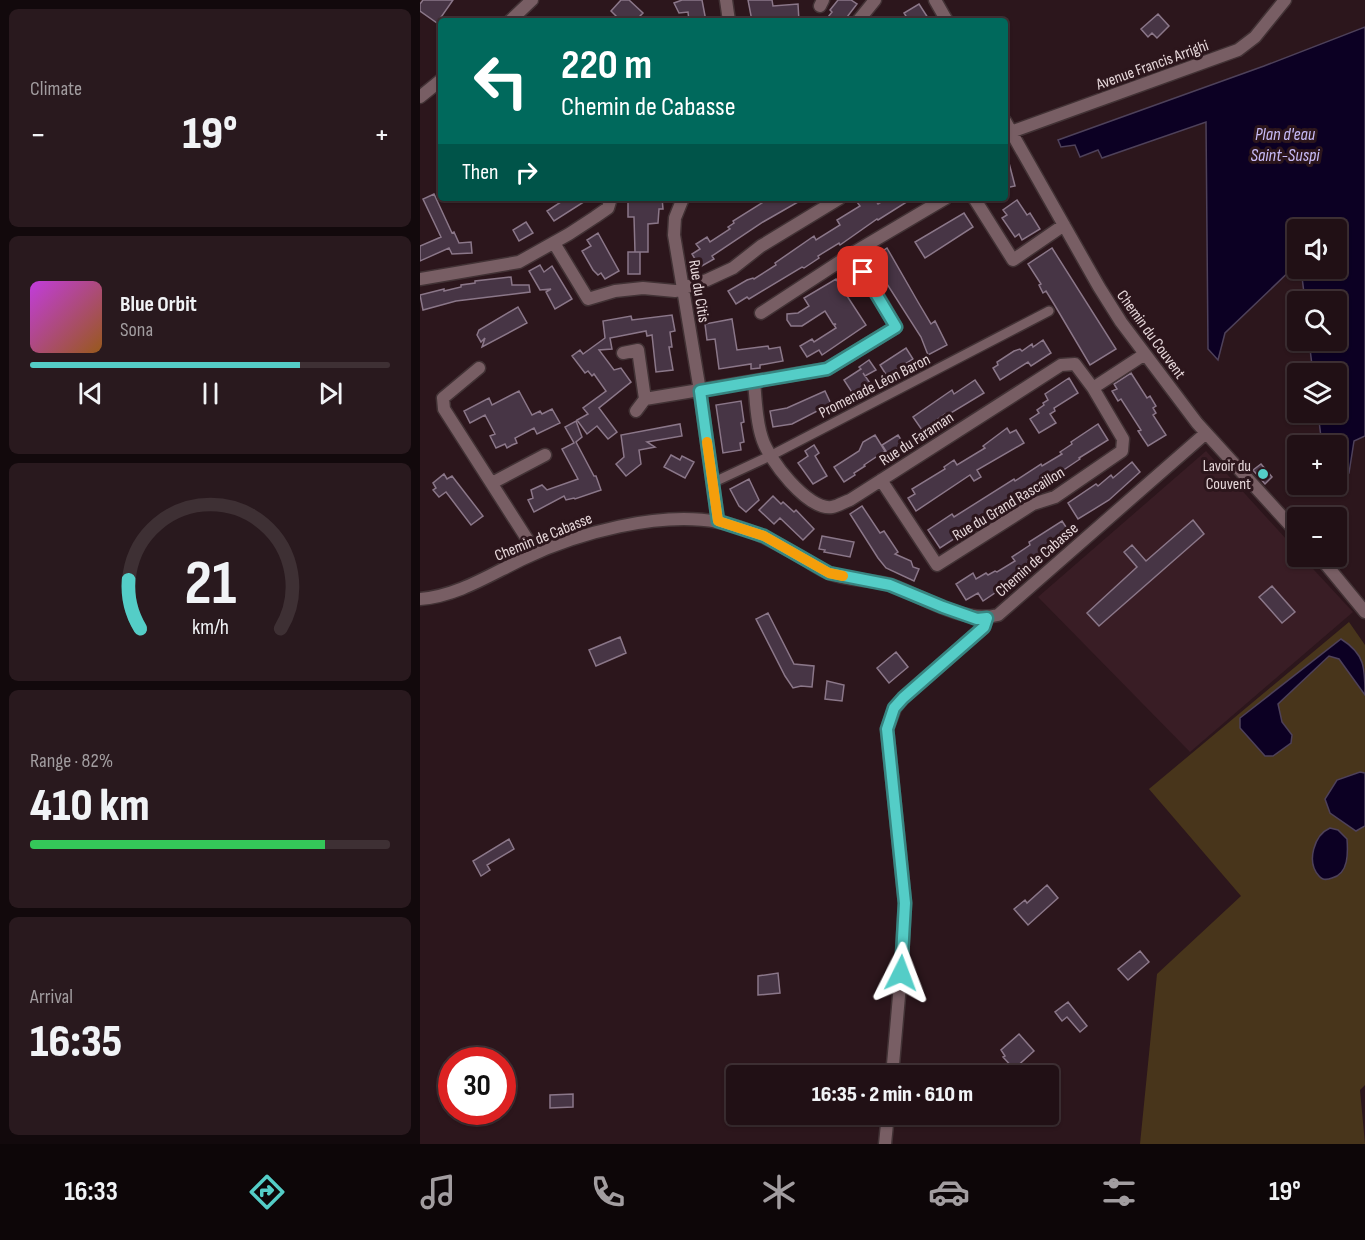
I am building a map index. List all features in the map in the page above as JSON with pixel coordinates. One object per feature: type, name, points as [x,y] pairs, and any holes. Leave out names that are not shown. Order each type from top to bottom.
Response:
[{"type":"street","points":[[513,18],[532,0]]},
{"type":"street","points":[[726,0],[729,18]]},
{"type":"street","points":[[860,18],[875,0]]},
{"type":"street","points":[[935,0],[945,18]]},
{"type":"street","name":"Avenue Francis Arrighi","points":[[1008,127],[1238,50],[1255,37],[1285,0]]},
{"type":"street","points":[[420,97],[438,82]]},
{"type":"street","name":"Chemin du Couvent","points":[[1008,127],[1121,322],[1206,433],[1287,522]]},
{"type":"street","points":[[420,279],[519,262],[554,243],[608,208],[610,201]]},
{"type":"street","name":"Rue du Citis","points":[[682,201],[675,218],[674,235],[700,391],[718,521]]},
{"type":"street","points":[[554,243],[588,299],[615,291],[643,288],[675,291],[733,268],[761,246],[835,201]]},
{"type":"street","points":[[761,313],[853,253],[941,201]]},
{"type":"street","points":[[976,201],[1013,260],[1064,225]]},
{"type":"street","points":[[636,411],[645,399],[827,369],[896,327],[853,253]]},
{"type":"street","name":"Promenade Léon Baron","points":[[712,483],[770,456],[1049,311]]},
{"type":"street","points":[[623,353],[638,351],[645,399]]},
{"type":"street","points":[[1093,388],[1145,354]]},
{"type":"street","name":"Rue du Faraman","points":[[754,382],[761,437],[770,456],[786,479],[817,504],[831,507],[850,500],[1061,364],[1075,364],[1093,388]]},
{"type":"street","points":[[479,368],[442,398],[444,409],[536,553]]},
{"type":"street","name":"Rue du Grand Rascaillon","points":[[881,480],[937,565],[1033,504],[1055,497],[1122,451],[1123,439],[1093,388]]},
{"type":"street","name":"Chemin de Cabasse","points":[[420,599],[456,592],[536,553],[600,530],[666,519],[718,521],[764,536],[829,573],[890,585],[977,619],[987,618],[998,615],[1206,433]]},
{"type":"street","points":[[492,483],[545,454]]},
{"type":"street","points":[[1327,567],[1365,612]]},
{"type":"street","points":[[893,1065],[905,903],[887,729],[894,708],[984,627],[987,618]]},
{"type":"street","points":[[885,1144],[887,1125]]},
{"type":"shaded area","points":[[1206,451],[1287,540],[1287,567],[1311,567],[1353,612],[1190,752],[1038,597]]},
{"type":"shaded area","points":[[1349,622],[1365,645],[1365,1085],[1360,1090],[1365,1144],[1140,1144],[1157,974],[1241,896],[1149,789]]},
{"type":"water","name":"Plan d'eau Saint-Suspi","points":[[1365,27],[1365,436],[1354,441],[1349,473],[1347,473],[1347,435],[1321,435],[1319,423],[1347,423],[1347,363],[1312,363],[1310,351],[1347,351],[1347,291],[1304,291],[1302,279],[1347,279],[1347,219],[1287,219],[1287,274],[1225,333],[1218,360],[1208,349],[1206,122],[1102,158],[1098,150],[1080,157],[1075,145],[1061,147],[1058,140]]},
{"type":"water","points":[[1341,639],[1355,650],[1362,662],[1365,695],[1339,659],[1329,656],[1278,704],[1282,722],[1292,735],[1291,743],[1273,756],[1265,756],[1240,728],[1240,718]]},
{"type":"water","points":[[1360,772],[1365,773],[1365,826],[1356,831],[1330,813],[1325,799],[1337,780]]},
{"type":"water","points":[[1330,828],[1338,830],[1347,839],[1347,856],[1342,872],[1338,876],[1325,879],[1320,877],[1315,870],[1313,857],[1320,836]]},
{"type":"building","points":[[423,0],[453,0],[440,18],[438,18],[437,23],[420,11],[420,4]]},
{"type":"building","points":[[621,0],[629,0],[643,13],[638,18],[618,18],[611,11]]},
{"type":"building","points":[[682,0],[702,0],[705,18],[689,18],[688,12],[679,13],[674,3]]},
{"type":"building","points":[[748,0],[772,0],[773,6],[798,4],[799,18],[751,18]]},
{"type":"building","points":[[838,0],[851,0],[857,4],[846,18],[830,18],[832,12],[830,10]]},
{"type":"building","points":[[919,4],[928,18],[907,18],[904,13]]},
{"type":"building","points":[[1158,14],[1169,26],[1157,38],[1152,33],[1148,37],[1141,29]]},
{"type":"building","points":[[1008,159],[1015,186],[1008,187]]},
{"type":"building","points":[[434,194],[452,233],[454,232],[459,243],[471,242],[472,253],[452,254],[449,248],[420,261],[420,246],[441,237],[423,199]]},
{"type":"building","points":[[1017,200],[1027,215],[1030,213],[1040,229],[1022,240],[1019,234],[1015,237],[1002,218],[1007,215],[1003,210]]},
{"type":"building","points":[[585,201],[554,221],[547,211],[561,202]]},
{"type":"building","points":[[628,201],[662,201],[663,209],[659,209],[658,223],[648,224],[648,252],[635,252],[634,217],[628,217]]},
{"type":"building","points":[[765,201],[800,201],[763,222],[712,256],[714,259],[700,267],[692,254],[700,249],[696,244],[707,237],[710,242],[730,229],[728,227],[734,223],[733,221]]},
{"type":"building","points":[[876,201],[878,204],[883,201],[908,201],[840,245],[839,243],[818,256],[819,258],[804,268],[802,267],[749,299],[747,297],[736,304],[728,291],[747,280],[754,279],[776,265],[775,263],[814,236],[816,240],[840,225],[837,220],[860,206],[857,202]]},
{"type":"building","points":[[964,213],[973,227],[925,258],[915,242]]},
{"type":"building","points":[[526,222],[533,233],[519,241],[513,230]]},
{"type":"building","points":[[598,233],[619,271],[605,279],[601,273],[598,275],[593,270],[582,251],[591,246],[587,240]]},
{"type":"building","points":[[887,248],[931,324],[935,321],[947,345],[928,355],[921,337],[871,259]]},
{"type":"building","points":[[1052,248],[1116,349],[1090,365],[1046,291],[1043,293],[1039,285],[1041,284],[1028,264]]},
{"type":"building","points":[[628,252],[640,252],[640,274],[628,274]]},
{"type":"building","points":[[540,265],[544,272],[552,266],[572,299],[555,309],[546,292],[551,289],[540,290],[529,271]]},
{"type":"building","points":[[511,277],[512,285],[529,285],[530,292],[456,301],[423,310],[420,295],[461,287],[461,285],[475,283],[475,281]]},
{"type":"building","points":[[836,279],[866,325],[822,355],[819,350],[807,357],[800,346],[812,339],[814,342],[836,328],[834,325],[836,324],[833,324],[825,311],[802,326],[791,326],[787,320],[787,314],[798,313],[809,306],[804,298]]},
{"type":"building","points":[[518,307],[527,323],[482,347],[485,338],[481,342],[477,335],[479,330]]},
{"type":"building","points":[[672,315],[675,331],[670,332],[672,347],[669,347],[673,370],[656,372],[652,335],[647,336],[646,331],[610,338],[612,349],[599,350],[614,370],[621,368],[631,382],[599,408],[617,432],[608,439],[597,426],[587,434],[577,420],[588,414],[583,408],[606,391],[594,374],[592,376],[588,371],[585,373],[572,356],[580,350],[583,354],[605,338],[603,321],[631,316],[632,320]]},
{"type":"building","points":[[732,319],[737,350],[768,346],[769,349],[780,347],[783,361],[760,365],[760,368],[751,369],[751,364],[719,369],[715,339],[707,340],[705,324]]},
{"type":"building","points":[[1043,340],[1051,353],[1031,366],[1028,362],[1000,380],[993,368],[998,365],[997,362],[1014,351],[1020,349],[1022,351],[1032,344],[1033,347]]},
{"type":"building","points":[[906,348],[913,359],[887,376],[880,365]]},
{"type":"building","points":[[869,360],[876,370],[865,376],[870,383],[853,394],[844,380],[861,369],[859,367]]},
{"type":"building","points":[[1131,373],[1147,398],[1150,396],[1156,406],[1153,408],[1156,413],[1153,415],[1166,435],[1148,446],[1138,431],[1141,430],[1121,399],[1118,401],[1112,391],[1117,389],[1114,384]]},
{"type":"building","points":[[1069,378],[1078,393],[1054,408],[1055,411],[1050,414],[1056,423],[1039,433],[1030,419],[1039,413],[1037,410],[1048,400],[1045,394]]},
{"type":"building","points":[[975,380],[984,393],[946,416],[945,414],[922,430],[913,417],[952,390],[954,394]]},
{"type":"building","points":[[519,391],[532,415],[540,411],[542,414],[552,409],[560,423],[537,434],[534,428],[515,438],[517,443],[507,448],[505,444],[496,448],[490,436],[495,434],[485,415],[470,423],[464,411],[489,398],[492,405]]},
{"type":"building","points":[[825,391],[831,404],[792,424],[773,427],[770,411],[787,408]]},
{"type":"building","points":[[741,401],[744,442],[740,443],[741,450],[723,453],[716,405]]},
{"type":"building","points":[[576,421],[582,437],[576,442],[596,476],[601,490],[575,499],[566,500],[564,496],[534,512],[528,500],[533,498],[531,490],[542,485],[547,490],[578,479],[562,449],[574,443],[565,427]]},
{"type":"building","points":[[680,424],[682,436],[647,442],[655,447],[639,450],[641,464],[626,476],[616,464],[624,457],[621,435]]},
{"type":"building","points":[[1098,424],[1108,440],[940,548],[928,530],[952,514],[954,517],[1014,479],[1015,481],[1062,454],[1060,452],[1072,444],[1071,442]]},
{"type":"building","points":[[1007,428],[1010,433],[1016,430],[1024,443],[977,470],[981,477],[974,481],[970,475],[916,511],[908,498],[915,494],[912,489],[945,469],[944,467],[954,460],[957,465],[985,448],[983,446]]},
{"type":"building","points":[[875,435],[885,451],[844,482],[834,467],[859,451],[863,442]]},
{"type":"building","points":[[898,435],[905,446],[889,456],[882,445]]},
{"type":"building","points":[[814,445],[819,453],[815,456],[827,476],[813,484],[798,463],[808,456],[805,451]]},
{"type":"building","points":[[671,455],[680,460],[682,456],[694,462],[685,478],[664,467]]},
{"type":"building","points":[[1132,462],[1140,472],[1109,500],[1078,519],[1068,503],[1096,484],[1098,486],[1111,475],[1113,478]]},
{"type":"building","name":"Lavoir du Couvent","points":[[1261,464],[1272,477],[1265,484],[1253,470]]},
{"type":"building","points":[[444,474],[447,479],[452,476],[483,516],[471,525],[446,492],[439,497],[433,490],[436,488],[433,483]]},
{"type":"building","points":[[749,479],[759,500],[746,512],[739,506],[730,489]]},
{"type":"building","points":[[773,496],[794,512],[796,510],[814,529],[803,540],[780,518],[774,524],[759,510]]},
{"type":"building","points":[[862,506],[880,533],[884,531],[898,552],[895,554],[911,561],[913,567],[919,569],[914,581],[886,568],[878,558],[850,514]]},
{"type":"building","points":[[1193,520],[1204,534],[1099,626],[1087,613],[1137,567],[1124,552],[1132,545],[1146,561]]},
{"type":"building","points":[[1062,521],[1070,533],[1042,551],[1044,554],[1038,557],[1040,560],[1012,577],[1014,580],[983,601],[978,593],[966,600],[956,584],[973,573],[976,579],[986,573],[988,575],[997,572],[1015,561],[1012,557],[1030,545],[1029,542]]},
{"type":"building","points":[[822,536],[854,542],[850,557],[819,549]]},
{"type":"building","points":[[1272,586],[1295,612],[1282,623],[1259,597]]},
{"type":"building","points":[[768,613],[794,664],[814,666],[812,687],[793,688],[785,676],[756,619]]},
{"type":"building","points":[[620,637],[626,653],[596,666],[589,650]]},
{"type":"building","points":[[896,652],[908,667],[889,683],[877,668]]},
{"type":"building","points":[[827,681],[844,685],[842,701],[825,699]]},
{"type":"building","points":[[509,839],[514,849],[487,865],[490,870],[481,876],[473,861]]},
{"type":"building","points":[[1047,885],[1058,898],[1028,925],[1014,909],[1025,900],[1027,903]]},
{"type":"building","points":[[1140,951],[1149,962],[1128,980],[1118,969]]},
{"type":"building","points":[[778,973],[780,993],[758,995],[758,976]]},
{"type":"building","points":[[1068,1002],[1087,1026],[1080,1032],[1067,1017],[1062,1021],[1055,1012]]},
{"type":"building","points":[[1019,1034],[1034,1051],[1018,1065],[1010,1065],[1003,1057],[1005,1056],[1001,1050]]},
{"type":"building","points":[[573,1094],[573,1107],[550,1108],[550,1095]]},
{"type":"slow traffic","points":[[707,442],[718,521],[764,536],[829,573],[843,576]]},
{"type":"place","name":"Lavoir du Couvent","points":[[1263,474]]},
{"type":"route","points":[[863,272],[896,327],[827,369],[700,391],[718,521],[764,536],[829,573],[890,585],[977,619],[987,618],[984,627],[903,698],[894,708],[887,729],[905,903],[901,973]]}]
